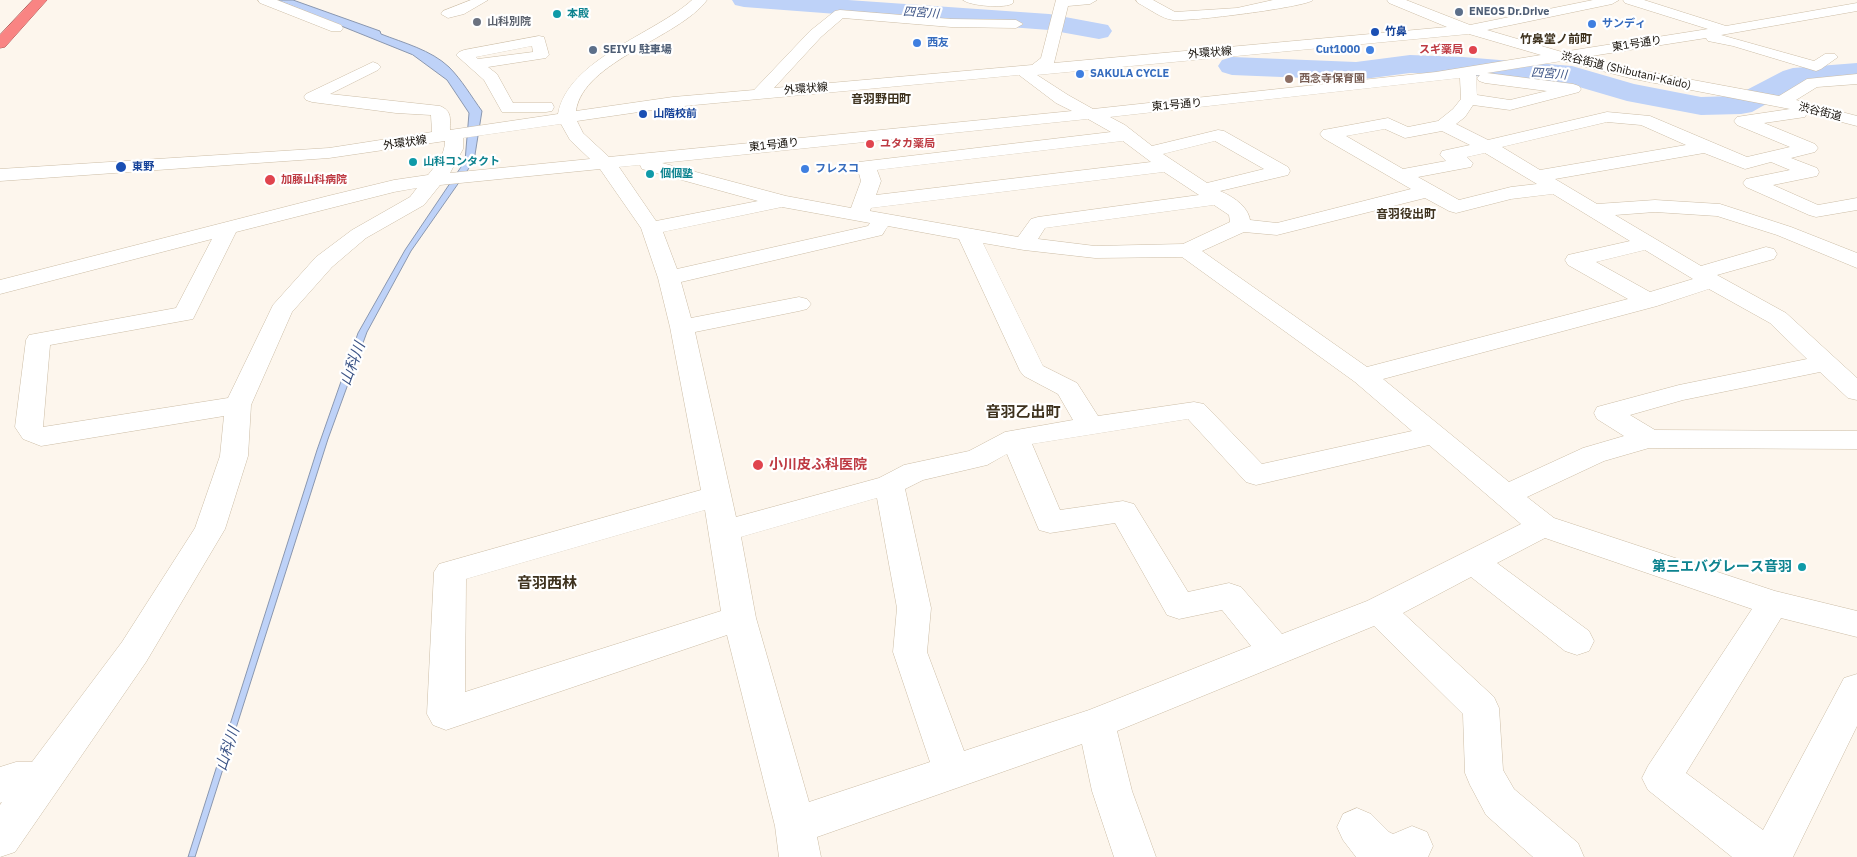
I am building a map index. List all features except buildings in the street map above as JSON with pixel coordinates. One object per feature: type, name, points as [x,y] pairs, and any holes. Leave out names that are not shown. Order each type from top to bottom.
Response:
[{"type":"highway","points":[[0,44],[40,0]]},
{"type":"street","points":[[265,0],[336,28]]},
{"type":"street","points":[[448,14],[459,11],[481,0]]},
{"type":"street","points":[[700,0],[686,13],[613,57],[597,69],[572,97],[567,112],[576,136],[616,161],[686,174],[784,202],[861,209],[1218,135],[1281,171],[1213,194],[1038,223],[1024,244]]},
{"type":"street","points":[[970,0],[1006,3],[1006,0]]},
{"type":"street","points":[[1090,0],[1063,1],[1059,23],[1048,60],[1027,75],[1062,99],[1119,129],[1148,151],[1240,212],[1241,226]]},
{"type":"street","points":[[1143,0],[1173,16],[1237,12],[1273,4],[1306,0]]},
{"type":"street","points":[[1394,0],[1452,24],[1472,29]]},
{"type":"street","name":"外環状線","points":[[0,174],[278,157],[378,147],[452,136],[503,128],[567,112],[1472,29],[1612,0]]},
{"type":"street","points":[[1630,0],[1726,30]]},
{"type":"street","points":[[1850,0],[1857,2]]},
{"type":"street","name":"東1号通り","points":[[0,287],[228,227],[384,189],[438,179],[1200,103],[1468,74],[1562,56],[1857,7]]},
{"type":"street","points":[[760,94],[815,34],[840,14],[951,23],[1016,24]]},
{"type":"street","name":"渋谷街道 (Shibutani-Kaido)","points":[[1472,29],[1562,56],[1634,74],[1731,94],[1782,102]]},
{"type":"street","points":[[1700,34],[1735,42],[1816,66],[1830,57]]},
{"type":"street","points":[[469,60],[491,77],[508,108],[567,112]]},
{"type":"street","points":[[0,838],[134,652],[210,529],[234,456],[238,405],[281,310],[324,262],[359,234],[417,201],[438,179],[448,164],[454,149],[452,136],[440,113],[434,110],[396,108],[312,97],[356,75],[377,72]]},
{"type":"street","points":[[1469,100],[1510,105],[1574,89],[1468,74],[1469,100],[1460,113],[1444,125],[1405,133],[1388,123],[1329,134],[1456,207],[1511,193],[1557,188]]},
{"type":"street","points":[[1782,102],[1813,82],[1857,78]]},
{"type":"street","name":"渋谷街道","points":[[1782,102],[1857,121]]},
{"type":"street","points":[[1401,175],[1464,163],[1449,155],[1607,117],[1644,120],[1745,163],[1809,148],[1743,122],[1804,112],[1806,108]]},
{"type":"street","points":[[1444,125],[1488,147],[1705,277],[1778,318],[1857,392]]},
{"type":"street","points":[[926,130],[946,157]]},
{"type":"street","points":[[1538,176],[1706,147]]},
{"type":"street","points":[[861,209],[871,181],[866,166],[946,157],[1148,151]]},
{"type":"street","points":[[1774,157],[1810,172],[1753,182],[1816,212],[1857,204]]},
{"type":"street","points":[[616,161],[610,169],[651,228],[669,278],[682,327],[717,496],[739,618],[797,842],[952,771],[1097,723],[1379,610],[1543,526]]},
{"type":"street","points":[[861,209],[883,219],[1024,244],[1095,252],[1188,250],[1241,226],[1277,229],[1428,191]]},
{"type":"street","points":[[651,228],[784,202]]},
{"type":"street","points":[[1595,210],[1655,206],[1720,210],[1784,231],[1857,262]]},
{"type":"street","points":[[669,278],[875,232],[883,219]]},
{"type":"street","points":[[228,227],[186,314],[38,340],[29,427],[33,433],[41,437],[238,405]]},
{"type":"street","points":[[968,235],[1033,371],[1068,389],[1091,427]]},
{"type":"street","points":[[1648,301],[1576,260],[1649,243]]},
{"type":"street","points":[[1188,250],[1364,378],[1543,526],[1773,602],[1857,624]]},
{"type":"street","points":[[1364,378],[1380,371],[1472,349],[1648,301],[1766,254]]},
{"type":"street","points":[[682,327],[799,304]]},
{"type":"street","points":[[1649,439],[1607,413],[1679,393],[1825,363]]},
{"type":"street","points":[[724,531],[889,486],[914,472],[977,458],[1015,438],[1194,410],[1256,475],[1435,435]]},
{"type":"street","points":[[1015,438],[1050,522],[1123,511],[1179,606],[1229,596],[1276,651]]},
{"type":"street","points":[[1506,495],[1583,458],[1629,442],[1649,439],[1857,440]]},
{"type":"street","points":[[889,486],[914,608],[910,652],[952,771]]},
{"type":"street","points":[[717,496],[450,572],[446,714],[739,618]]},
{"type":"street","points":[[1473,562],[1577,641]]},
{"type":"street","points":[[1765,857],[1662,778],[1773,602]]},
{"type":"street","points":[[1379,610],[1481,708],[1484,773],[1500,802],[1563,857]]},
{"type":"street","points":[[1771,857],[1857,689]]},
{"type":"street","points":[[1097,723],[1101,750],[1135,857]]},
{"type":"street","points":[[0,785],[16,780],[43,779]]},
{"type":"water","name":"山科川","points":[[277,0],[293,0],[380,31],[381,34],[434,56],[454,72],[482,111],[474,161],[411,251],[367,332],[328,439],[195,857],[188,857],[317,450],[358,333],[405,250],[465,161],[469,113],[447,80],[413,55]]},
{"type":"waterway","name":"四宮川","points":[[744,0],[1049,22],[1099,31]]},
{"type":"waterway","name":"四宮川","points":[[1232,66],[1356,71],[1410,64],[1463,66],[1572,75],[1627,92],[1701,106],[1741,105],[1793,77],[1857,72]]},
{"type":"place","name":"ENEOS Dr.Drive","points":[[1459,12]]},
{"type":"place","name":"本殿","points":[[557,14]]},
{"type":"place","name":"山科別院","points":[[477,22]]},
{"type":"place","name":"サンディ","points":[[1592,24]]},
{"type":"place","name":"竹鼻","points":[[1375,32]]},
{"type":"place","name":"西友","points":[[917,43]]},
{"type":"place","name":"SEIYU 駐車場","points":[[593,50]]},
{"type":"place","name":"Cut1000","points":[[1370,50]]},
{"type":"place","name":"スギ薬局","points":[[1473,50]]},
{"type":"place","name":"SAKULA CYCLE","points":[[1080,74]]},
{"type":"place","name":"西念寺保育園","points":[[1289,79]]},
{"type":"place","name":"山階校前","points":[[643,114]]},
{"type":"place","name":"ユタカ薬局","points":[[870,144]]},
{"type":"place","name":"山科コンタクト","points":[[413,162]]},
{"type":"place","name":"東野","points":[[121,167]]},
{"type":"place","name":"フレスコ","points":[[805,169]]},
{"type":"place","name":"個個塾","points":[[650,174]]},
{"type":"place","name":"加藤山科病院","points":[[270,180]]},
{"type":"place","name":"小川皮ふ科医院","points":[[758,465]]},
{"type":"place","name":"第三エバグレース音羽","points":[[1802,567]]},
{"type":"district","name":"竹鼻堂ノ前町","points":[[1556,40]]},
{"type":"district","name":"音羽野田町","points":[[881,100]]},
{"type":"district","name":"音羽役出町","points":[[1406,215]]},
{"type":"district","name":"音羽乙出町","points":[[1023,413]]},
{"type":"district","name":"音羽西林","points":[[547,584]]}]
